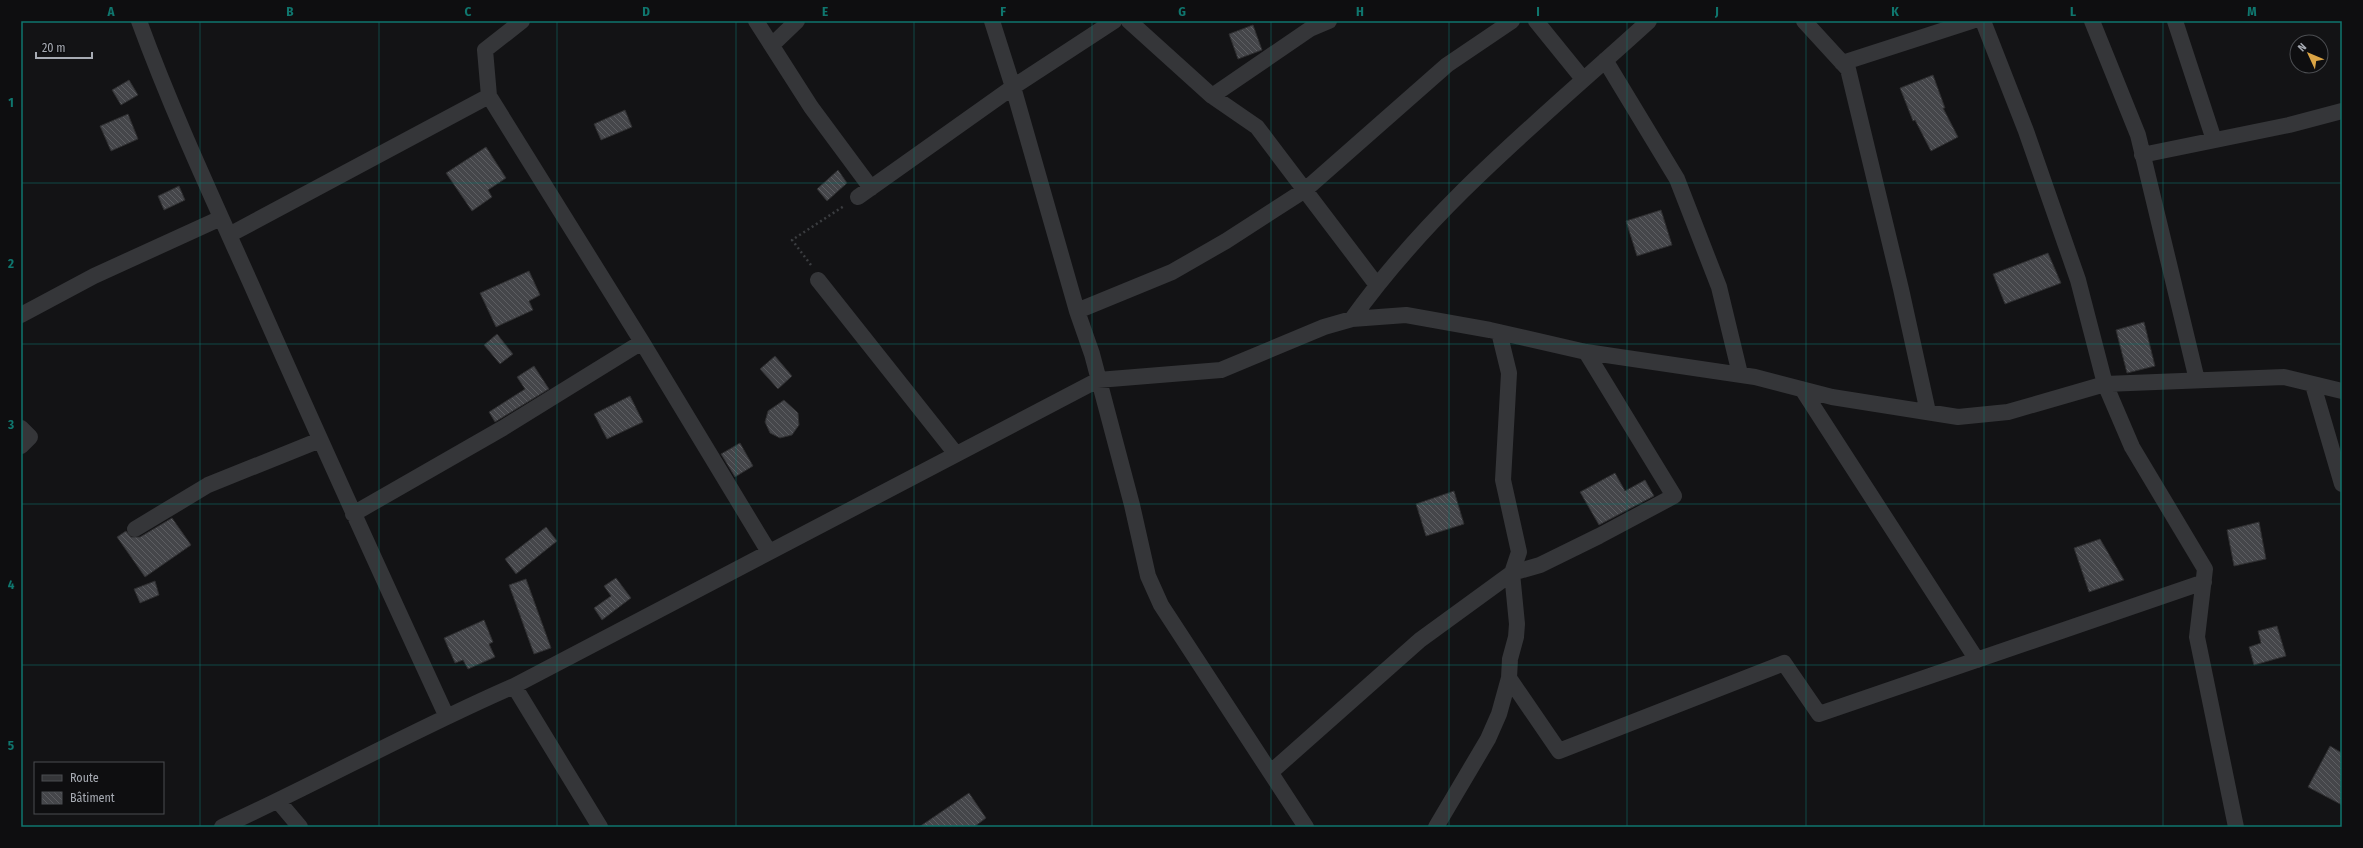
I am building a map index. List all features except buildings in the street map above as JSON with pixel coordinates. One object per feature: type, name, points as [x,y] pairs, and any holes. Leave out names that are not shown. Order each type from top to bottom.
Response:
[{"type":"street","points":[[139,21],[161,80],[221,218],[353,514],[446,715]]},
{"type":"street","points":[[522,21],[485,50],[489,96],[642,342],[769,552]]},
{"type":"street","points":[[756,21],[811,107],[871,188]]},
{"type":"street","points":[[772,45],[797,21]]},
{"type":"street","points":[[992,21],[1013,87],[1077,311],[1092,354],[1132,505],[1148,576],[1161,605],[1306,827]]},
{"type":"street","points":[[858,197],[1013,87],[1114,21]]},
{"type":"street","points":[[1129,21],[1212,96],[1257,127],[1376,284]]},
{"type":"street","points":[[1212,96],[1310,29],[1329,21]]},
{"type":"street","points":[[1077,311],[1172,272],[1226,241],[1305,190],[1447,65],[1512,21]]},
{"type":"street","points":[[1536,21],[1584,79]]},
{"type":"street","points":[[1804,21],[1848,69],[1901,289],[1928,412]]},
{"type":"street","points":[[1984,21],[2026,131],[2075,273],[2105,384],[2132,447],[2205,570],[2197,637],[2236,827]]},
{"type":"street","points":[[2092,21],[2138,136],[2197,380]]},
{"type":"street","points":[[2175,21],[2214,140]]},
{"type":"street","points":[[1842,63],[1962,22]]},
{"type":"street","points":[[1352,319],[1376,284],[1414,241],[1481,173],[1532,124],[1605,60],[1639,24]]},
{"type":"street","points":[[1605,60],[1677,179],[1719,287],[1740,374]]},
{"type":"street","points":[[229,235],[489,96]]},
{"type":"street","points":[[2142,155],[2289,125],[2342,111]]},
{"type":"street","points":[[21,315],[94,276],[221,218]]},
{"type":"street","points":[[818,280],[956,454]]},
{"type":"street","points":[[222,827],[278,801],[446,715],[514,686],[1098,380],[1221,370],[1324,326],[1352,319],[1406,315],[1499,332],[1586,352],[1740,374],[1832,397],[1958,417],[2008,412],[2105,384],[2284,377],[2342,392]]},
{"type":"street","points":[[1436,827],[1488,739],[1499,714],[1509,678],[1517,624],[1512,573],[1519,552],[1503,480],[1509,373],[1499,332]]},
{"type":"street","points":[[353,514],[503,428],[642,342]]},
{"type":"street","points":[[1271,772],[1420,640],[1512,573],[1540,565],[1599,536],[1674,496],[1586,352]]},
{"type":"street","points":[[2313,385],[2342,484]]},
{"type":"street","points":[[1802,389],[1977,660]]},
{"type":"street","points":[[21,428],[30,437],[21,446]]},
{"type":"street","points":[[135,529],[208,485],[320,440]]},
{"type":"street","points":[[1509,678],[1559,751],[1784,663],[1820,714],[2204,582]]},
{"type":"street","points":[[514,686],[600,827]]},
{"type":"street","points":[[278,801],[300,827]]},
{"type":"path","points":[[818,280],[808,260],[792,240],[858,197]]}]
